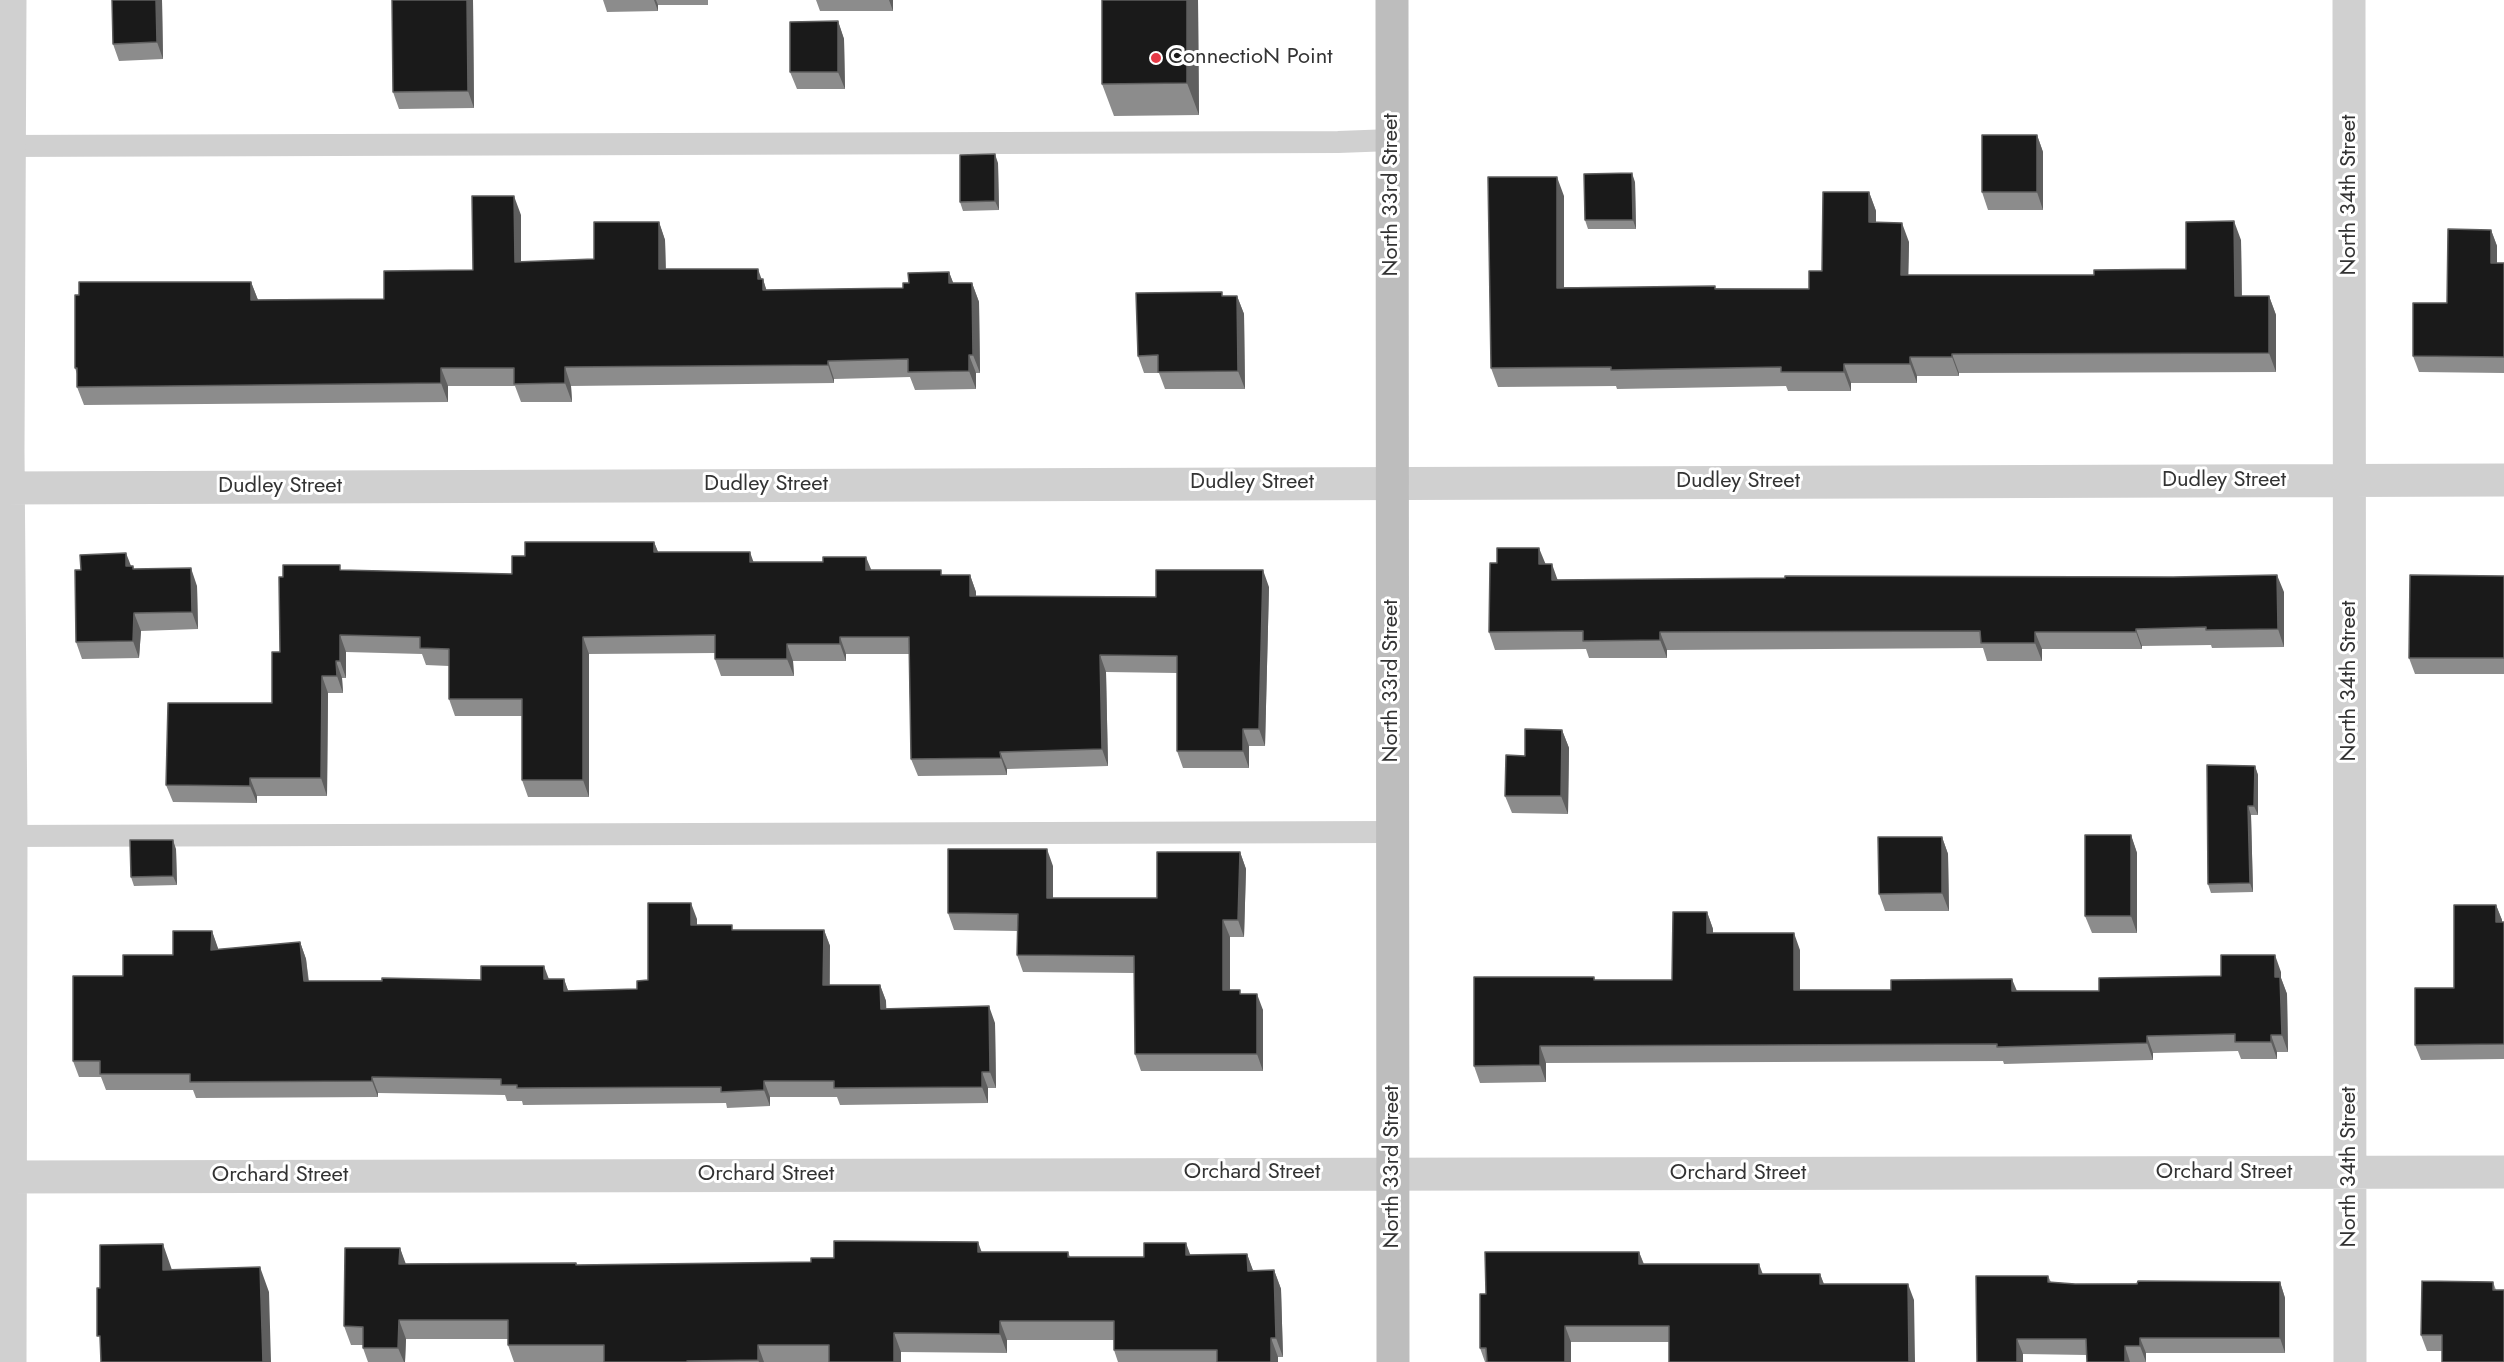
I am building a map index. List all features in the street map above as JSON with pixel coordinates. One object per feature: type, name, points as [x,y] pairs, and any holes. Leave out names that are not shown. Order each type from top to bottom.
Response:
[{"type":"main road","name":"North 33rd Street","points":[[1392,0],[1394,1362]]},
{"type":"street","points":[[10,0],[5,146],[4,488],[5,1177],[10,1362]]},
{"type":"street","name":"North 34th Street","points":[[2349,0],[2350,1362]]},
{"type":"street","name":"Dudley Street","points":[[4,488],[2504,480]]},
{"type":"street","name":"Orchard Street","points":[[5,1177],[2504,1172]]},
{"type":"lane","points":[[5,146],[1303,143],[1392,140]]},
{"type":"lane","points":[[5,836],[1393,832]]},
{"type":"building","points":[[112,0],[156,0],[157,42],[113,44]]},
{"type":"building","points":[[392,0],[467,0],[468,91],[393,92]]},
{"type":"building","name":"ConnectioN Point","points":[[1102,0],[1187,0],[1187,83],[1102,84]]},
{"type":"building","points":[[838,21],[838,72],[790,72],[790,22]]},
{"type":"building","points":[[1982,135],[2037,135],[2037,192],[1982,192]]},
{"type":"building","points":[[995,154],[995,201],[960,202],[960,155]]},
{"type":"building","points":[[1632,173],[1633,220],[1585,220],[1584,174]]},
{"type":"building","points":[[1488,177],[1557,177],[1557,288],[1715,286],[1715,289],[1809,289],[1809,271],[1822,271],[1823,192],[1869,192],[1869,222],[1902,223],[1901,275],[2094,275],[2094,270],[2186,269],[2186,222],[2234,221],[2235,296],[2269,296],[2269,353],[1952,354],[1952,357],[1910,357],[1910,364],[1844,364],[1844,372],[1781,372],[1781,367],[1611,370],[1611,367],[1491,368]]},
{"type":"building","points":[[472,196],[514,196],[515,262],[594,259],[594,222],[659,222],[659,269],[758,269],[758,279],[763,279],[763,290],[903,288],[903,283],[909,283],[908,273],[949,272],[949,283],[972,283],[973,355],[969,355],[969,371],[908,372],[908,359],[828,361],[828,365],[565,367],[565,383],[514,384],[514,368],[441,368],[441,383],[77,387],[75,295],[79,295],[79,282],[251,282],[251,300],[384,299],[384,271],[473,270]]},
{"type":"building","points":[[2448,229],[2491,230],[2491,263],[2504,263],[2504,357],[2413,356],[2413,303],[2447,303]]},
{"type":"building","points":[[1222,292],[1222,296],[1237,296],[1238,371],[1158,372],[1158,355],[1138,356],[1136,293]]},
{"type":"building","points":[[525,542],[654,542],[654,552],[750,552],[750,562],[823,562],[823,557],[866,557],[866,570],[941,570],[941,575],[970,575],[970,596],[1156,597],[1156,570],[1263,570],[1259,729],[1243,729],[1243,751],[1177,751],[1177,656],[1100,655],[1102,749],[1000,752],[1001,758],[911,759],[909,637],[840,637],[840,644],[787,644],[787,659],[715,659],[715,635],[583,637],[583,780],[522,780],[522,699],[449,699],[449,649],[420,648],[420,637],[340,635],[340,661],[336,661],[337,676],[322,676],[321,778],[250,778],[250,786],[166,785],[168,703],[272,703],[272,652],[280,652],[279,577],[283,577],[283,565],[340,565],[340,570],[512,574],[512,556],[525,556]]},
{"type":"building","points":[[1497,548],[1539,548],[1539,564],[1552,564],[1552,580],[1785,578],[1785,576],[2277,575],[2278,629],[2206,630],[2206,627],[2136,629],[2136,632],[2035,632],[2035,643],[1981,643],[1980,631],[1660,632],[1660,640],[1583,641],[1583,631],[1489,632],[1490,563],[1497,563]]},
{"type":"building","points":[[126,553],[126,566],[133,566],[133,569],[191,568],[192,612],[134,613],[133,641],[76,642],[75,570],[81,570],[80,555]]},
{"type":"building","points":[[2410,575],[2504,576],[2504,658],[2409,658]]},
{"type":"building","points":[[1525,729],[1562,730],[1561,796],[1505,796],[1506,755],[1525,756]]},
{"type":"building","points":[[2207,765],[2255,766],[2254,806],[2248,806],[2250,883],[2208,884]]},
{"type":"building","points":[[2085,835],[2131,835],[2131,916],[2085,916]]},
{"type":"building","points":[[1878,837],[1942,837],[1942,893],[1879,894]]},
{"type":"building","points":[[130,840],[173,840],[173,876],[131,877]]},
{"type":"building","points":[[948,849],[1047,849],[1047,898],[1157,898],[1157,852],[1240,852],[1238,920],[1223,920],[1223,990],[1240,990],[1240,994],[1257,994],[1257,1054],[1135,1054],[1134,956],[1017,955],[1018,914],[948,913]]},
{"type":"building","points":[[648,903],[691,903],[691,925],[732,925],[732,930],[824,930],[823,985],[880,985],[881,1009],[989,1006],[990,1072],[982,1072],[982,1087],[834,1088],[834,1081],[764,1081],[764,1090],[721,1092],[721,1087],[517,1088],[517,1085],[501,1085],[501,1079],[372,1077],[372,1081],[190,1082],[190,1074],[100,1074],[100,1061],[73,1061],[73,976],[123,976],[123,955],[173,955],[173,931],[212,931],[211,950],[300,942],[304,981],[382,981],[382,978],[481,980],[481,966],[544,966],[544,979],[564,979],[564,991],[637,989],[637,981],[648,980]]},
{"type":"building","points":[[2454,905],[2496,905],[2496,922],[2504,922],[2504,1044],[2415,1045],[2415,988],[2454,988]]},
{"type":"building","points":[[1673,912],[1707,912],[1707,933],[1794,933],[1794,990],[1891,990],[1891,980],[2012,979],[2012,991],[2099,991],[2099,978],[2221,976],[2221,955],[2275,955],[2275,977],[2280,977],[2282,1035],[2271,1035],[2271,1042],[2235,1042],[2235,1034],[2147,1036],[2147,1043],[1997,1047],[1997,1044],[1540,1046],[1540,1065],[1474,1066],[1474,977],[1594,977],[1594,980],[1672,980]]},
{"type":"building","points":[[834,1241],[978,1242],[978,1252],[1068,1252],[1068,1257],[1144,1257],[1144,1243],[1186,1243],[1186,1255],[1247,1254],[1248,1271],[1274,1270],[1276,1338],[1271,1338],[1271,1362],[1217,1362],[1217,1350],[1114,1350],[1114,1321],[1000,1321],[1000,1334],[894,1333],[894,1362],[829,1362],[829,1345],[758,1345],[758,1360],[604,1362],[604,1345],[508,1345],[508,1320],[399,1320],[398,1348],[363,1348],[363,1327],[344,1326],[345,1248],[400,1248],[399,1264],[576,1263],[576,1265],[811,1262],[811,1258],[834,1258]]},
{"type":"building","points":[[163,1244],[163,1270],[260,1267],[263,1362],[101,1362],[100,1336],[97,1336],[100,1245]]},
{"type":"building","points":[[1485,1252],[1639,1252],[1639,1264],[1759,1264],[1759,1274],[1820,1274],[1820,1284],[1908,1284],[1909,1362],[1669,1362],[1669,1326],[1565,1326],[1565,1362],[1487,1362],[1486,1348],[1480,1348],[1480,1294],[1486,1294]]},
{"type":"building","points":[[1976,1276],[2048,1276],[2048,1282],[2075,1284],[2137,1284],[2138,1281],[2280,1282],[2280,1338],[2140,1338],[2140,1346],[2125,1346],[2125,1362],[2087,1362],[2086,1339],[2017,1339],[2017,1362],[1977,1362]]},
{"type":"building","points":[[2422,1281],[2493,1282],[2493,1290],[2504,1290],[2504,1362],[2442,1362],[2442,1335],[2421,1335]]},
{"type":"place","name":"ConnectioN Point","points":[[1156,58]]}]
